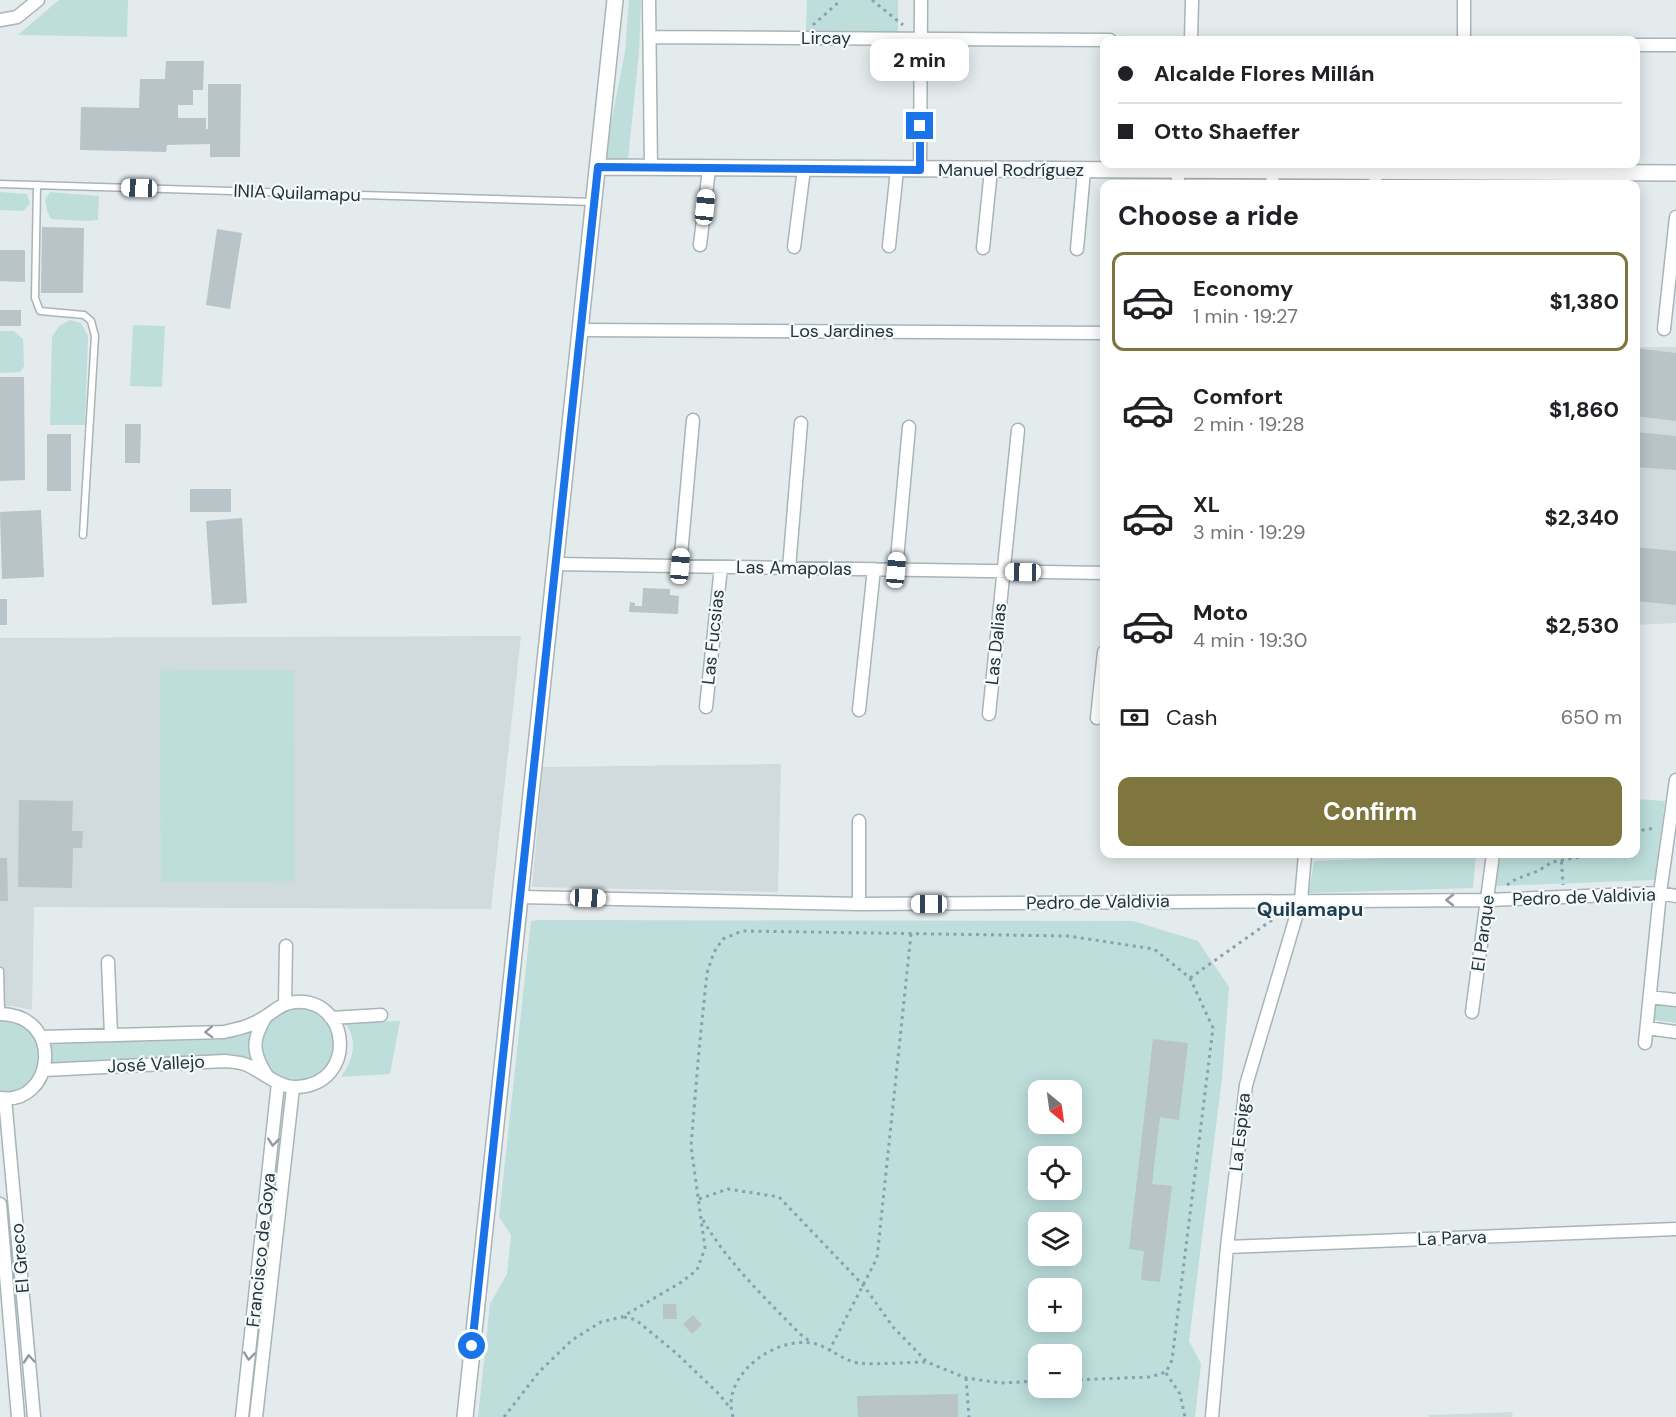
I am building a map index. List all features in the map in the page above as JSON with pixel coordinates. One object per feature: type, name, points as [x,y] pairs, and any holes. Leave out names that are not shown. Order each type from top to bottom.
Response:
[{"type":"street","points":[[0,20],[17,17],[38,0]]},
{"type":"street","points":[[465,1417],[615,0]]},
{"type":"street","points":[[649,0],[651,168]]},
{"type":"street","points":[[920,170],[921,0]]},
{"type":"street","points":[[1191,36],[1192,0]]},
{"type":"street","points":[[1464,0],[1464,36]]},
{"type":"street","name":"Lircay","points":[[650,37],[1100,40]]},
{"type":"street","points":[[1640,45],[1676,45]]},
{"type":"street","name":"Manuel Rodríguez","points":[[598,167],[1084,171],[1272,178],[1376,178],[1463,168],[1569,179],[1676,173]]},
{"type":"street","points":[[700,245],[709,169]]},
{"type":"street","points":[[794,247],[804,169]]},
{"type":"street","points":[[889,246],[897,170]]},
{"type":"street","points":[[983,248],[991,170]]},
{"type":"street","points":[[1077,249],[1084,171]]},
{"type":"street","points":[[1664,329],[1676,217]]},
{"type":"street","name":"Los Jardines","points":[[580,330],[1100,333]]},
{"type":"street","points":[[680,566],[693,420]]},
{"type":"street","points":[[789,568],[801,423]]},
{"type":"street","points":[[896,570],[909,427]]},
{"type":"street","name":"Las Dalias","points":[[989,714],[1018,430]]},
{"type":"street","name":"Las Amapolas","points":[[556,564],[1100,573]]},
{"type":"street","name":"Las Fucsias","points":[[706,707],[721,567]]},
{"type":"street","points":[[859,710],[874,569]]},
{"type":"street","points":[[1097,718],[1100,690]]},
{"type":"street","points":[[1645,1043],[1660,893],[1676,780]]},
{"type":"street","points":[[859,821],[859,904]]},
{"type":"street","name":"La Espiga","points":[[1212,1417],[1227,1247],[1246,1085],[1301,900],[1305,858]]},
{"type":"street","name":"El Parque","points":[[1472,1012],[1493,858]]},
{"type":"street","name":"Pedro de Valdivia","points":[[520,897],[859,904],[1488,900],[1660,893],[1676,896]]},
{"type":"street","points":[[286,946],[285,1005],[296,1002],[313,1004],[328,1014],[338,1028],[341,1046],[337,1063],[326,1077],[311,1086],[293,1088]]},
{"type":"street","name":"José Vallejo","points":[[108,962],[111,1035]]},
{"type":"street","points":[[1650,997],[1676,1000]]},
{"type":"street","name":"José Vallejo","points":[[42,1037],[224,1032],[265,1018],[278,1006],[285,1005]]},
{"type":"street","points":[[0,1013],[13,1014],[25,1019],[35,1027],[42,1037],[46,1054],[44,1070],[38,1081],[18,1096],[3,1098]]},
{"type":"street","points":[[331,1018],[381,1015]]},
{"type":"street","points":[[265,1018],[257,1031],[255,1046],[258,1061],[266,1074]]},
{"type":"street","points":[[1647,1028],[1676,1032]]},
{"type":"street","name":"José Vallejo","points":[[44,1070],[225,1061],[245,1064],[266,1074],[278,1083],[293,1088]]},
{"type":"street","name":"Francisco de Goya","points":[[242,1417],[278,1083]]},
{"type":"street","name":"Francisco de Goya","points":[[256,1417],[293,1088]]},
{"type":"street","name":"El Greco","points":[[3,1098],[34,1417]]},
{"type":"street","name":"El Greco","points":[[0,1204],[18,1417]]},
{"type":"street","name":"La Parva","points":[[1227,1247],[1676,1229]]},
{"type":"lane","name":"INIA Quilamapu","points":[[0,184],[594,202]]},
{"type":"lane","points":[[37,185],[35,298],[40,311],[84,315],[91,321],[94,336],[83,535]]},
{"type":"lane","points":[[0,971],[0,1013]]},
{"type":"path","points":[[798,38],[841,0]]},
{"type":"path","points":[[872,0],[921,39]]},
{"type":"path","points":[[1640,832],[1669,826]]},
{"type":"path","points":[[1488,900],[1516,879],[1538,871],[1552,862],[1578,858]]},
{"type":"path","points":[[1561,860],[1564,898]]},
{"type":"path","points":[[1190,978],[1301,900]]},
{"type":"path","points":[[504,1417],[539,1372],[572,1340],[601,1322],[622,1317],[680,1283],[697,1270],[705,1248],[691,1146],[708,973],[714,952],[723,939],[742,931],[1068,936],[1154,949],[1190,978],[1213,1028],[1172,1360],[1166,1372],[1150,1377],[1082,1380]]},
{"type":"path","points":[[829,1351],[877,1258],[911,934]]},
{"type":"path","points":[[699,1199],[728,1188],[779,1197],[864,1286],[893,1327],[927,1362]]},
{"type":"path","points":[[701,1217],[713,1237],[741,1273],[800,1334],[813,1343],[857,1363],[927,1362],[966,1378],[1001,1383],[1028,1382]]},
{"type":"path","points":[[622,1317],[636,1320],[675,1353],[719,1394],[731,1409],[734,1417]]},
{"type":"path","points":[[731,1409],[733,1392],[749,1366],[766,1352],[785,1344],[813,1343]]},
{"type":"path","points":[[1166,1372],[1180,1394],[1185,1417]]},
{"type":"path","points":[[966,1378],[969,1417]]},
{"type":"shaded area","points":[[1640,347],[1676,347],[1676,623],[1640,625]]},
{"type":"shaded area","points":[[521,636],[491,909],[34,907],[32,1010],[12,1006],[0,1007],[0,638]]},
{"type":"shaded area","points":[[781,764],[778,892],[532,887],[543,767]]},
{"type":"shaded area","points":[[1513,1412],[1512,1417],[1429,1417],[1429,1415]]},
{"type":"green space","points":[[59,0],[128,0],[127,37],[18,35]]},
{"type":"green space","points":[[629,0],[641,0],[639,52],[628,159],[604,159],[625,52]]},
{"type":"green space","points":[[807,0],[898,0],[898,34],[806,33]]},
{"type":"green space","points":[[0,192],[27,194],[30,204],[23,211],[0,210]]},
{"type":"green space","points":[[50,192],[99,196],[98,220],[51,219],[45,199]]},
{"type":"green space","points":[[70,320],[81,323],[88,336],[85,425],[50,425],[52,337],[59,326]]},
{"type":"green space","points":[[133,325],[165,326],[162,387],[130,386]]},
{"type":"green space","points":[[0,331],[14,331],[23,339],[24,366],[20,372],[0,373]]},
{"type":"green space","points":[[294,670],[295,881],[161,882],[160,671]]},
{"type":"green space","points":[[1640,799],[1665,801],[1655,880],[1496,886],[1500,858],[1640,858]]},
{"type":"green space","points":[[1476,858],[1473,888],[1309,893],[1314,861]]},
{"type":"green space","points":[[531,921],[1133,921],[1198,941],[1229,987],[1222,1078],[1189,1341],[1201,1364],[1195,1417],[478,1417],[490,1304],[507,1274],[511,1235],[499,1217]]},
{"type":"green space","points":[[1656,1004],[1676,1007],[1676,1023],[1654,1020]]},
{"type":"green space","points":[[296,1007],[312,1009],[325,1018],[334,1031],[337,1047],[323,1075],[306,1081],[290,1083],[273,1075],[267,1068],[260,1041],[267,1023],[273,1017]]},
{"type":"green space","points":[[0,1016],[15,1018],[39,1040],[42,1056],[38,1072],[29,1085],[14,1093],[0,1094]]},
{"type":"green space","points":[[400,1021],[390,1074],[341,1077],[349,1064],[353,1050],[352,1037],[345,1023]]},
{"type":"green space","points":[[258,1027],[258,1069],[242,1061],[46,1067],[45,1043],[215,1040],[242,1036]]},
{"type":"building","points":[[166,61],[204,61],[203,90],[193,90],[193,105],[178,105],[178,118],[206,118],[206,129],[208,129],[208,84],[241,84],[240,157],[210,157],[210,144],[167,145],[166,152],[80,150],[81,107],[139,108],[140,79],[165,79]]},
{"type":"building","points":[[42,227],[84,228],[83,293],[41,293]]},
{"type":"building","points":[[217,229],[242,233],[230,309],[206,305]]},
{"type":"building","points":[[0,250],[25,250],[25,282],[0,281]]},
{"type":"building","points":[[0,310],[21,310],[21,326],[0,326]]},
{"type":"building","points":[[1640,349],[1676,353],[1676,421],[1640,417]]},
{"type":"building","points":[[0,377],[24,377],[25,480],[0,481]]},
{"type":"building","points":[[125,424],[141,424],[140,463],[125,463]]},
{"type":"building","points":[[1640,432],[1676,436],[1676,470],[1640,467]]},
{"type":"building","points":[[47,434],[71,434],[71,491],[47,491]]},
{"type":"building","points":[[190,489],[231,489],[231,512],[190,512]]},
{"type":"building","points":[[41,510],[44,577],[2,579],[0,512]]},
{"type":"building","points":[[242,518],[247,603],[212,605],[206,521]]},
{"type":"building","points":[[1640,547],[1676,551],[1676,605],[1640,601]]},
{"type":"building","points":[[643,588],[670,589],[670,595],[679,596],[678,614],[629,612],[630,602],[635,603],[635,606],[642,606]]},
{"type":"building","points":[[0,599],[7,599],[7,625],[0,625]]},
{"type":"building","points":[[19,800],[73,801],[72,831],[83,831],[82,848],[73,848],[72,888],[18,887]]},
{"type":"building","points":[[0,858],[7,858],[8,901],[0,901]]},
{"type":"building","points":[[1153,1039],[1188,1043],[1179,1120],[1160,1117],[1152,1184],[1172,1186],[1160,1282],[1141,1280],[1144,1251],[1129,1249]]},
{"type":"building","points":[[663,1304],[676,1304],[677,1319],[663,1319]]},
{"type":"building","points":[[693,1315],[702,1325],[692,1334],[683,1324]]},
{"type":"building","points":[[958,1394],[958,1417],[858,1417],[857,1396]]},
{"type":"district","name":"Quilamapu","points":[[1310,909]]},
{"type":"route","points":[[472,1346],[598,167],[920,170],[920,126]]}]
